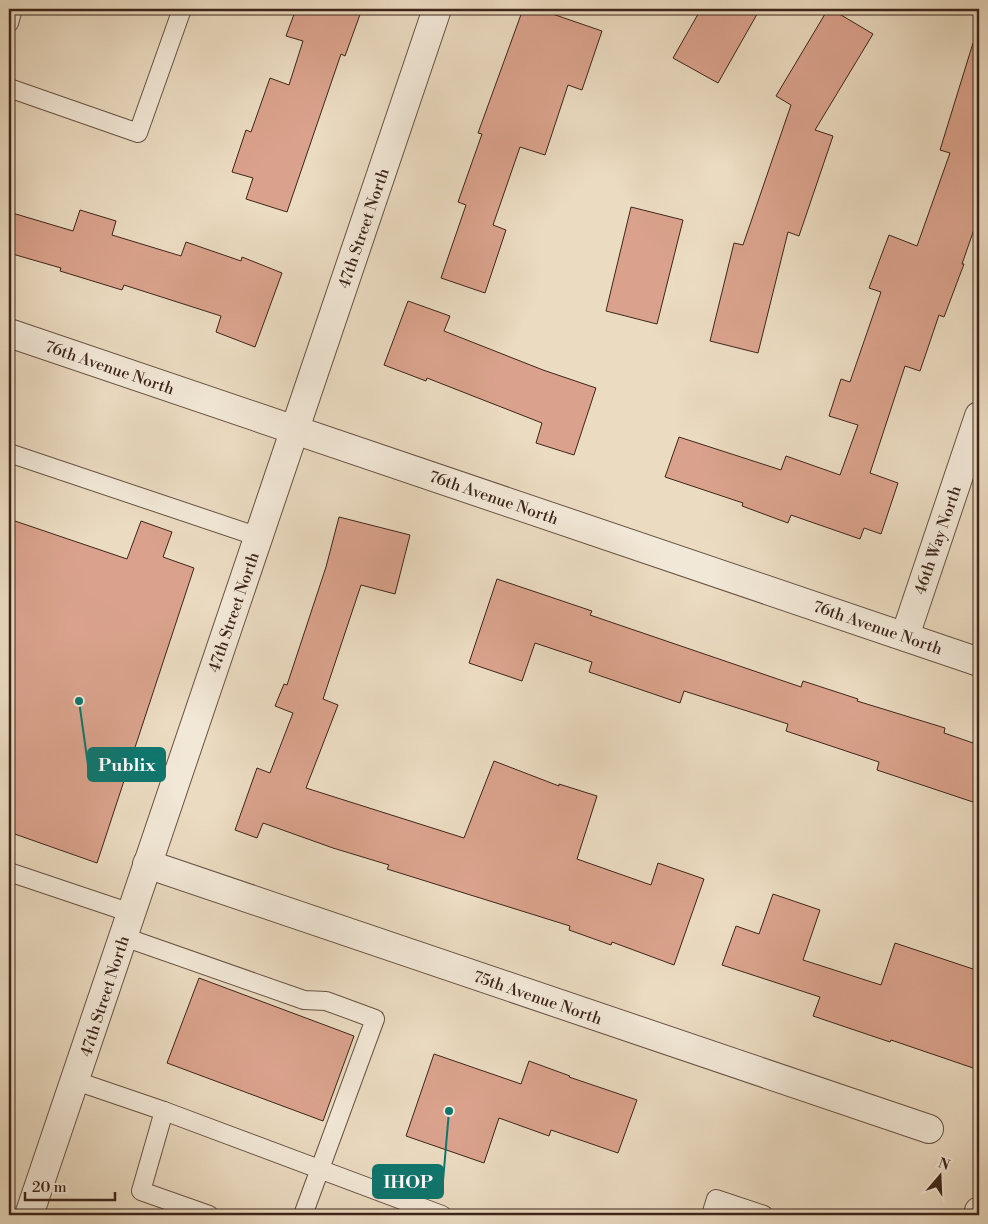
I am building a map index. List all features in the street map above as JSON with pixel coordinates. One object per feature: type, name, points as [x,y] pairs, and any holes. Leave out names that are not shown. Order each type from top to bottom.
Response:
[{"type":"street","name":"47th Street North","points":[[29,1215],[437,9]]},
{"type":"street","name":"76th Avenue North","points":[[9,332],[979,662]]},
{"type":"street","name":"46th Way North","points":[[905,636],[979,416]]},
{"type":"street","name":"75th Avenue North","points":[[147,864],[929,1130]]},
{"type":"street","points":[[978,1215],[979,1211]]},
{"type":"lane","points":[[9,23],[14,9]]},
{"type":"lane","points":[[9,88],[138,132],[182,9]]},
{"type":"lane","points":[[9,453],[259,537]]},
{"type":"lane","points":[[9,872],[127,925],[304,1000],[326,1001],[374,1020],[303,1215]]},
{"type":"lane","points":[[76,1080],[442,1215]]},
{"type":"lane","points":[[164,1111],[141,1191],[209,1215]]},
{"type":"lane","points":[[711,1215],[716,1199],[764,1215]]},
{"type":"building","points":[[296,9],[362,9],[345,56],[341,54],[287,212],[246,199],[253,178],[232,172],[246,130],[251,132],[270,78],[289,85],[303,41],[286,36]]},
{"type":"building","points":[[523,9],[538,9],[602,31],[582,90],[568,85],[545,155],[520,147],[493,225],[506,230],[485,293],[441,278],[466,205],[458,202],[482,134],[478,133]]},
{"type":"building","points":[[701,9],[760,9],[718,83],[673,58]]},
{"type":"building","points":[[828,9],[873,34],[815,130],[833,136],[799,236],[788,232],[758,353],[710,341],[734,243],[743,245],[791,105],[776,96]]},
{"type":"building","points":[[973,43],[979,43],[979,215],[962,264],[964,264],[944,317],[939,315],[920,371],[905,366],[870,473],[898,483],[881,534],[864,528],[860,539],[791,515],[788,523],[742,506],[743,503],[665,477],[679,437],[781,470],[786,456],[840,475],[858,425],[829,416],[841,379],[850,382],[881,292],[869,288],[889,235],[917,246],[950,153],[940,150]]},
{"type":"building","points":[[631,207],[683,220],[657,324],[606,311]]},
{"type":"building","points":[[80,210],[116,221],[112,235],[181,256],[186,242],[241,261],[242,257],[282,273],[255,347],[216,332],[221,316],[124,285],[122,290],[60,271],[61,268],[9,253],[9,212],[73,231]]},
{"type":"building","points":[[408,301],[450,316],[444,331],[543,370],[596,388],[574,455],[536,443],[542,423],[427,378],[426,381],[384,365]]},
{"type":"building","points":[[339,517],[410,535],[395,594],[361,585],[323,699],[338,705],[306,788],[464,838],[494,761],[559,786],[559,784],[597,796],[577,859],[651,885],[658,863],[704,879],[674,965],[612,942],[611,945],[569,930],[570,926],[387,869],[389,865],[333,848],[263,823],[257,838],[235,830],[257,768],[270,773],[293,713],[275,706],[284,684],[287,685],[326,567]]},
{"type":"building","points":[[9,519],[127,559],[141,521],[172,532],[163,557],[194,568],[97,863],[9,832]]},
{"type":"building","points":[[497,579],[592,611],[590,615],[801,687],[803,681],[858,699],[857,701],[945,728],[944,733],[979,745],[979,804],[877,770],[879,762],[786,731],[788,724],[684,691],[680,703],[589,672],[592,662],[535,643],[522,681],[469,663]]},
{"type":"building","points":[[773,894],[820,910],[803,960],[881,985],[895,943],[979,971],[979,1070],[813,1016],[820,997],[722,965],[736,926],[759,934]]},
{"type":"building","points":[[199,978],[354,1036],[323,1121],[167,1063]]},
{"type":"building","points":[[434,1054],[521,1084],[529,1061],[637,1100],[618,1153],[551,1130],[549,1136],[499,1118],[484,1163],[406,1136]]},
{"type":"place","name":"Publix","points":[[79,701]]},
{"type":"place","name":"IHOP","points":[[449,1111]]}]
